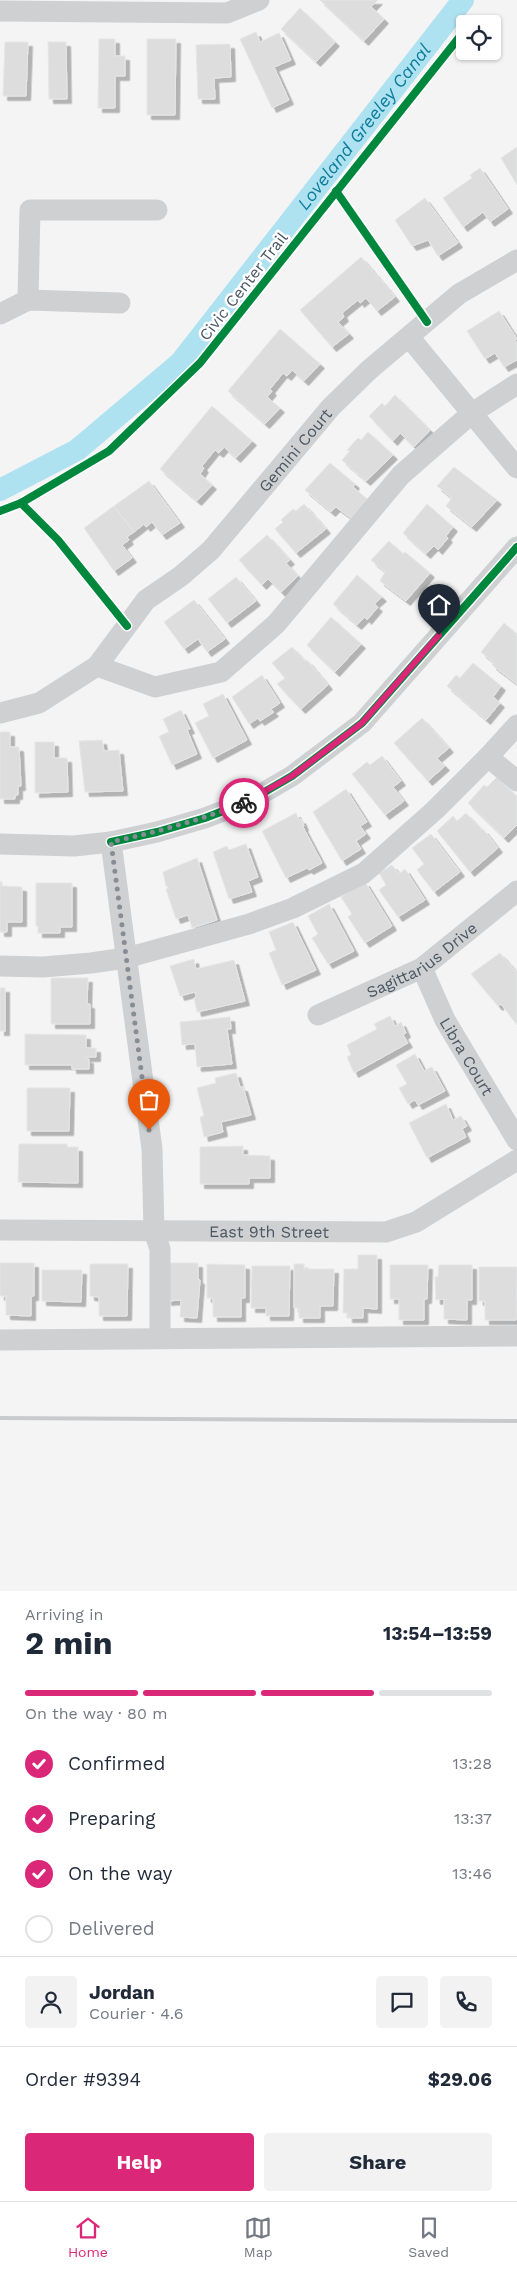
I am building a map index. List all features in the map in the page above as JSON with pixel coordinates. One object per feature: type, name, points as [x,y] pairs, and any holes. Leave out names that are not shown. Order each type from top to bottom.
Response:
[{"type":"street","points":[[0,11],[227,13],[258,0]]},
{"type":"street","points":[[28,300],[30,210],[157,210]]},
{"type":"street","name":"Gemini Court","points":[[97,666],[146,600],[181,576],[211,550],[330,407],[369,370],[459,294],[517,260]]},
{"type":"street","points":[[0,314],[28,300],[120,303]]},
{"type":"street","points":[[409,337],[517,468]]},
{"type":"street","points":[[0,712],[39,703],[97,666],[155,687],[221,672],[276,624],[401,475],[472,413],[517,384]]},
{"type":"street","points":[[0,844],[74,846],[111,842],[157,832],[205,818],[249,801],[292,776],[362,723],[517,547]]},
{"type":"street","points":[[0,966],[43,967],[126,958],[249,924],[293,908],[364,873],[435,810],[517,725]]},
{"type":"street","points":[[488,757],[517,781]]},
{"type":"street","points":[[111,842],[152,1149],[154,1231],[160,1249],[160,1338]]},
{"type":"street","name":"Sagittarius Drive","points":[[318,1015],[422,968],[517,891]]},
{"type":"street","name":"Libra Court","points":[[422,968],[445,1020],[517,1140]]},
{"type":"street","name":"East 9th Street","points":[[0,1230],[386,1232],[416,1222],[517,1160]]},
{"type":"street","points":[[0,1340],[517,1336]]},
{"type":"building","points":[[320,0],[378,0],[371,7],[384,19],[364,41]]},
{"type":"building","points":[[300,8],[335,42],[316,62],[281,29]]},
{"type":"building","points":[[256,32],[260,42],[279,33],[291,60],[274,67],[289,100],[272,108],[240,39]]},
{"type":"building","points":[[99,39],[115,39],[115,56],[125,56],[125,76],[115,76],[115,108],[98,108]]},
{"type":"building","points":[[147,39],[176,39],[175,115],[147,115]]},
{"type":"building","points":[[5,42],[28,42],[26,96],[3,96]]},
{"type":"building","points":[[48,42],[66,42],[67,99],[49,99]]},
{"type":"building","points":[[230,44],[231,77],[214,78],[215,99],[198,99],[196,45]]},
{"type":"building","points":[[517,147],[517,185],[501,158]]},
{"type":"building","points":[[480,168],[508,209],[490,222],[483,212],[463,227],[443,198],[472,178],[470,175]]},
{"type":"building","points":[[425,198],[458,243],[438,256],[428,240],[412,246],[395,220]]},
{"type":"building","points":[[361,257],[395,297],[377,311],[366,298],[360,303],[358,300],[342,313],[344,317],[338,322],[349,334],[332,347],[300,310]]},
{"type":"building","points":[[499,311],[517,339],[515,340],[517,344],[517,360],[504,367],[495,353],[485,359],[467,331]]},
{"type":"building","points":[[280,329],[320,364],[304,381],[292,370],[287,376],[283,373],[270,389],[272,391],[267,397],[280,408],[265,424],[228,391]]},
{"type":"building","points":[[395,395],[430,430],[414,447],[400,433],[393,441],[369,416],[382,403],[385,406]]},
{"type":"building","points":[[212,406],[252,441],[236,458],[224,447],[219,453],[215,450],[202,466],[204,468],[200,474],[212,485],[197,501],[160,469]]},
{"type":"building","points":[[368,432],[393,455],[366,481],[342,460],[350,451],[347,450],[358,438],[361,440]]},
{"type":"building","points":[[330,463],[355,484],[353,487],[367,499],[351,518],[336,507],[331,512],[305,490]]},
{"type":"building","points":[[454,467],[497,500],[472,527],[446,506],[452,498],[437,486]]},
{"type":"building","points":[[149,481],[180,523],[162,535],[152,522],[146,527],[144,524],[134,532],[114,506]]},
{"type":"building","points":[[304,504],[326,529],[296,553],[275,529],[283,522],[281,520],[293,509],[296,511]]},
{"type":"building","points":[[427,504],[453,527],[446,536],[448,538],[438,550],[434,546],[426,554],[403,533]]},
{"type":"building","points":[[114,506],[134,532],[127,537],[129,540],[122,545],[132,558],[114,571],[84,528]]},
{"type":"building","points":[[267,535],[290,560],[286,563],[298,576],[281,592],[268,579],[262,585],[239,560]]},
{"type":"building","points":[[389,541],[403,554],[405,552],[430,573],[406,601],[380,581],[385,572],[371,560]]},
{"type":"building","points":[[357,575],[382,597],[374,604],[378,607],[367,620],[365,617],[357,625],[333,604]]},
{"type":"building","points":[[236,577],[256,601],[227,623],[208,599]]},
{"type":"building","points":[[194,600],[225,639],[207,652],[198,639],[184,649],[164,622]]},
{"type":"building","points":[[331,617],[361,644],[335,672],[307,645]]},
{"type":"building","points":[[504,623],[517,634],[517,684],[492,665],[494,663],[481,652]]},
{"type":"building","points":[[292,647],[305,661],[307,660],[328,685],[301,709],[277,684],[285,678],[272,663]]},
{"type":"building","points":[[473,663],[501,686],[493,697],[500,703],[486,720],[447,686],[456,675],[460,678]]},
{"type":"building","points":[[262,675],[280,703],[271,709],[274,712],[260,721],[258,718],[249,724],[232,697]]},
{"type":"building","points":[[223,694],[247,740],[213,758],[195,723],[209,716],[203,704]]},
{"type":"building","points":[[181,710],[190,729],[187,730],[197,754],[172,765],[159,736],[169,732],[163,719]]},
{"type":"building","points":[[422,718],[449,748],[437,758],[445,766],[428,781],[394,743]]},
{"type":"building","points":[[0,732],[10,732],[10,747],[19,747],[21,786],[18,786],[18,795],[15,795],[15,799],[0,799]]},
{"type":"building","points":[[102,740],[104,751],[119,750],[123,791],[85,792],[79,741]]},
{"type":"building","points":[[35,742],[54,742],[54,758],[67,758],[68,792],[35,793]]},
{"type":"building","points":[[382,756],[401,781],[393,787],[404,801],[385,815],[352,774],[367,762],[370,765]]},
{"type":"building","points":[[497,777],[517,797],[517,825],[504,838],[468,803],[484,785],[487,787]]},
{"type":"building","points":[[346,789],[367,822],[360,826],[366,834],[356,841],[361,849],[342,861],[313,812]]},
{"type":"building","points":[[296,813],[299,820],[301,819],[303,827],[322,863],[286,878],[262,831]]},
{"type":"building","points":[[466,813],[483,829],[498,848],[470,872],[437,831],[453,816],[457,821]]},
{"type":"building","points":[[431,834],[460,872],[434,892],[417,870],[424,864],[412,848]]},
{"type":"building","points":[[246,844],[258,877],[248,881],[252,892],[229,899],[213,852],[227,846],[229,850]]},
{"type":"building","points":[[197,858],[217,920],[192,928],[188,915],[176,919],[166,889],[169,888],[166,886],[163,872]]},
{"type":"building","points":[[392,865],[399,874],[405,869],[425,900],[398,917],[379,890],[386,885],[379,873]]},
{"type":"building","points":[[0,882],[2,882],[2,886],[22,887],[22,922],[7,922],[7,932],[0,932]]},
{"type":"building","points":[[365,882],[392,926],[365,943],[348,917],[352,914],[341,897]]},
{"type":"building","points":[[36,883],[72,883],[72,927],[60,927],[60,933],[38,933],[38,926],[36,926]]},
{"type":"building","points":[[329,904],[354,951],[328,964],[312,938],[318,934],[308,916]]},
{"type":"building","points":[[293,922],[316,970],[282,985],[269,953],[276,950],[269,932]]},
{"type":"building","points":[[500,953],[517,973],[517,1025],[501,1004],[498,1006],[471,974]]},
{"type":"building","points":[[194,959],[196,969],[234,960],[245,1001],[197,1012],[194,998],[196,997],[195,992],[180,996],[170,966]]},
{"type":"building","points":[[51,978],[88,978],[87,1004],[90,1004],[90,1024],[51,1024]]},
{"type":"building","points":[[0,988],[5,988],[5,1031],[0,1031]]},
{"type":"building","points":[[390,1016],[395,1026],[401,1022],[406,1033],[403,1035],[408,1043],[354,1073],[347,1057],[351,1055],[347,1045],[377,1029],[374,1024]]},
{"type":"building","points":[[230,1017],[231,1029],[227,1029],[232,1064],[197,1067],[195,1044],[182,1045],[180,1022]]},
{"type":"building","points":[[25,1034],[86,1035],[86,1048],[96,1048],[96,1057],[86,1057],[86,1059],[89,1059],[89,1069],[72,1069],[72,1065],[25,1065]]},
{"type":"building","points":[[415,1054],[424,1071],[432,1067],[445,1091],[418,1105],[415,1100],[408,1104],[399,1088],[407,1084],[396,1065]]},
{"type":"building","points":[[236,1073],[240,1087],[243,1087],[251,1115],[221,1122],[223,1132],[204,1137],[200,1117],[204,1116],[197,1088],[216,1083],[215,1078]]},
{"type":"building","points":[[27,1088],[70,1088],[69,1131],[27,1131]]},
{"type":"building","points":[[446,1104],[453,1120],[461,1116],[467,1126],[462,1129],[466,1137],[427,1158],[409,1123]]},
{"type":"building","points":[[19,1144],[67,1144],[67,1147],[78,1147],[78,1183],[18,1182]]},
{"type":"building","points":[[243,1146],[243,1155],[270,1156],[270,1178],[249,1178],[249,1184],[200,1184],[200,1147]]},
{"type":"building","points":[[358,1255],[377,1255],[377,1309],[363,1308],[363,1318],[348,1318],[348,1313],[343,1313],[344,1269],[358,1269]]},
{"type":"building","points":[[0,1263],[34,1263],[34,1296],[31,1296],[31,1316],[6,1315],[6,1296],[0,1296]]},
{"type":"building","points":[[166,1263],[198,1263],[198,1279],[200,1280],[197,1318],[180,1317],[181,1300],[167,1301]]},
{"type":"building","points":[[90,1264],[128,1264],[127,1316],[99,1316],[99,1297],[90,1296]]},
{"type":"building","points":[[207,1264],[245,1265],[245,1298],[241,1298],[241,1317],[213,1317],[213,1298],[207,1298]]},
{"type":"building","points":[[294,1264],[304,1264],[304,1269],[334,1269],[333,1306],[320,1306],[320,1318],[299,1318],[299,1308],[294,1308]]},
{"type":"building","points":[[390,1265],[428,1265],[427,1299],[424,1299],[424,1320],[399,1320],[399,1299],[390,1299]]},
{"type":"building","points":[[439,1265],[472,1265],[472,1300],[467,1300],[467,1320],[444,1319],[444,1299],[436,1300],[435,1277],[438,1277]]},
{"type":"building","points":[[252,1266],[290,1266],[289,1316],[266,1316],[266,1308],[251,1308]]},
{"type":"building","points":[[479,1267],[517,1267],[516,1320],[485,1320],[485,1301],[479,1301]]},
{"type":"building","points":[[42,1270],[82,1270],[81,1302],[42,1301]]},
{"type":"waterway","name":"Loveland Greeley Canal","points":[[0,490],[77,450],[180,363],[463,0]]},
{"type":"railway","points":[[0,1418],[517,1421]]},
{"type":"cycle path","name":"Civic Center Trail","points":[[0,511],[21,503],[109,451],[200,363],[456,41]]},
{"type":"cycle path","points":[[336,191],[427,322]]},
{"type":"cycle path","points":[[21,503],[58,540],[127,626]]},
{"type":"cycle path","points":[[111,842],[157,832],[205,818],[249,801],[292,776],[362,723],[517,547]]},
{"type":"way so far","points":[[149,1130],[111,842],[157,832],[205,818],[244,803]]},
{"type":"route","points":[[244,803],[292,776],[362,723],[439,635]]}]
